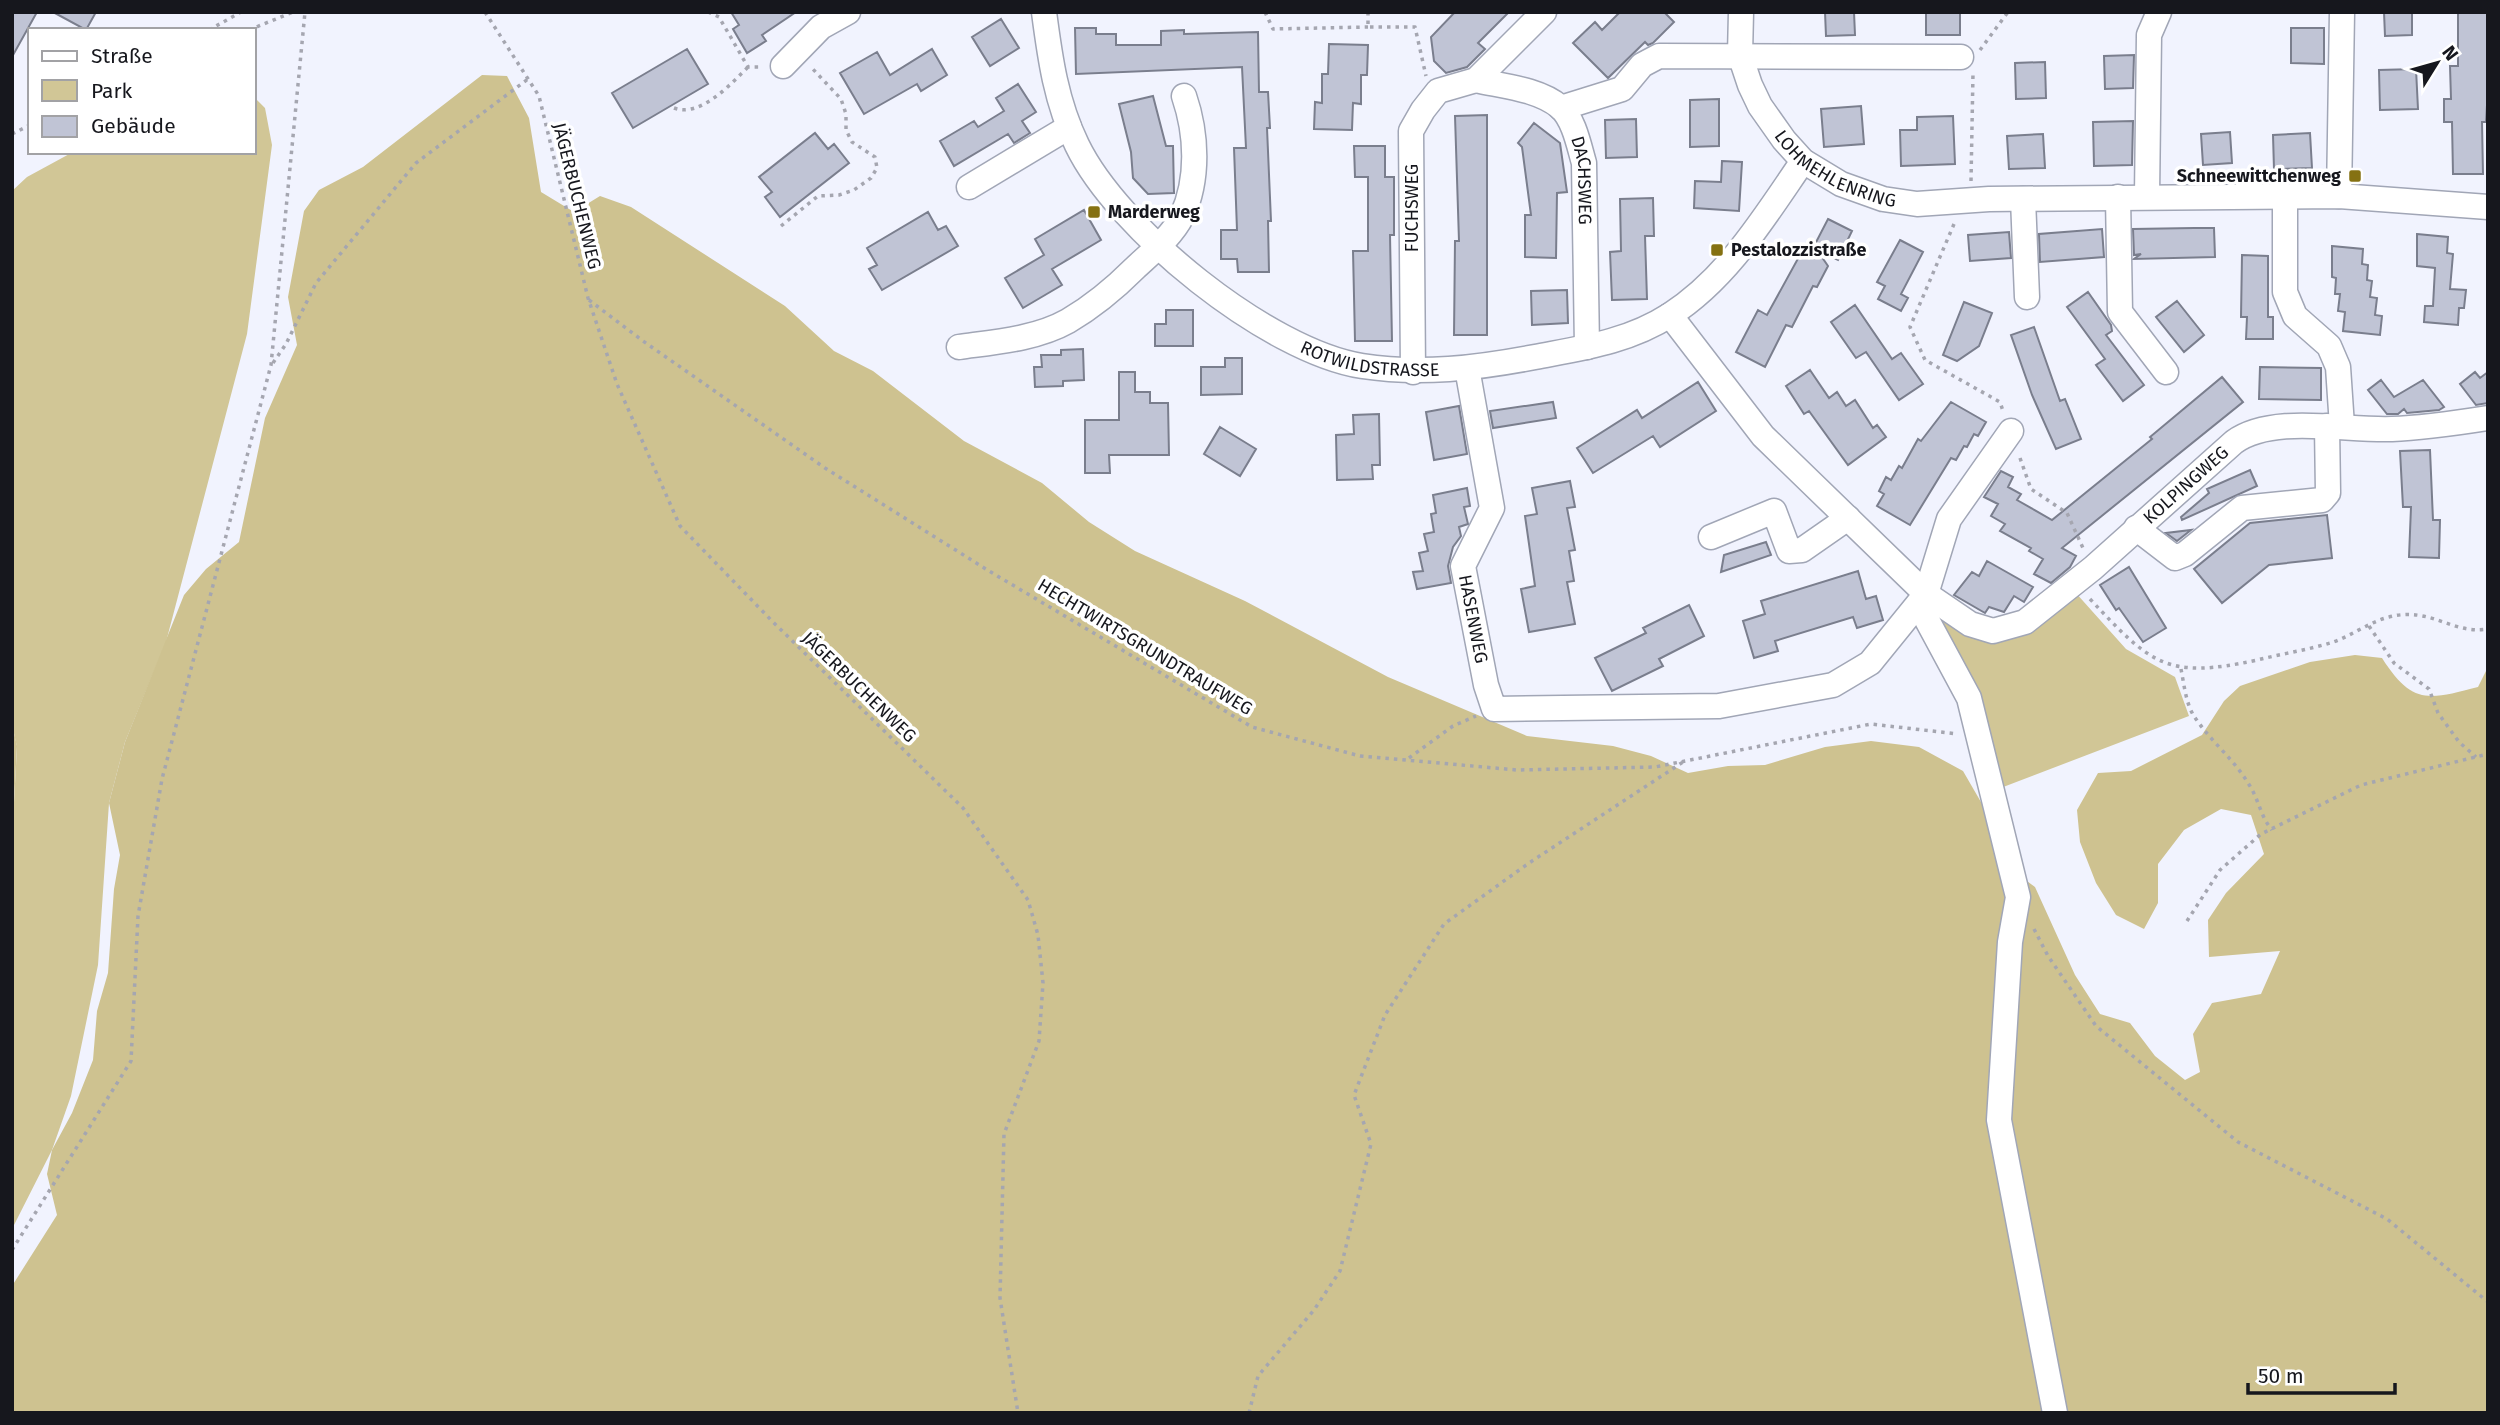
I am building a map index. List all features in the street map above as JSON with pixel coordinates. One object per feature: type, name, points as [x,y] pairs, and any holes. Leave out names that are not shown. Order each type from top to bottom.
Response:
[{"type":"street","points":[[790,59],[821,27],[848,12]]},
{"type":"street","name":"ROTWILDSTRASSE","points":[[1044,12],[1051,66],[1069,127],[1095,176],[1111,197],[1198,278],[1259,324],[1310,351],[1359,365],[1413,372],[1467,368],[1623,339],[1691,301],[1728,265],[1803,161]]},
{"type":"street","points":[[1438,91],[1476,80],[1544,12]]},
{"type":"street","name":"LOHMEHLENRING","points":[[1741,12],[1740,55],[1760,106],[1803,161],[1841,184],[1883,199],[1917,204],[1964,200],[2147,196],[2339,196],[2488,207]]},
{"type":"street","points":[[2147,196],[2149,35],[2159,12]]},
{"type":"street","points":[[2339,196],[2342,12]]},
{"type":"street","points":[[1476,80],[1543,98],[1561,108],[1622,89],[1642,65],[1659,56],[1740,55],[1969,63]]},
{"type":"street","name":"FUCHSWEG","points":[[1413,372],[1411,131],[1438,91]]},
{"type":"street","points":[[959,347],[1016,339],[1067,322],[1116,287],[1160,244],[1181,218],[1191,191],[1195,145],[1184,96]]},
{"type":"street","name":"DACHSWEG","points":[[1561,108],[1575,134],[1584,163],[1587,347]]},
{"type":"street","points":[[969,187],[1069,127]]},
{"type":"street","points":[[2118,197],[2120,312],[2166,372]]},
{"type":"street","points":[[2136,528],[2175,558],[2185,554],[2242,508],[2322,500],[2328,493],[2335,426],[2337,367],[2329,346],[2295,316],[2285,292],[2286,198]]},
{"type":"street","points":[[2023,199],[2027,297]]},
{"type":"street","points":[[1670,315],[1763,436],[1926,594]]},
{"type":"street","name":"HASENWEG","points":[[1467,368],[1492,508],[1463,566],[1486,685],[1494,709]]},
{"type":"street","name":"KOLPINGWEG","points":[[1926,594],[1970,624],[1993,631],[2025,622],[2076,583],[2245,434],[2259,429],[2335,426],[2390,429],[2488,418]]},
{"type":"street","points":[[2011,431],[1949,519],[1926,594],[1927,620],[1969,698],[2018,897],[2010,942],[1999,1120],[2055,1413]]},
{"type":"street","points":[[1711,537],[1774,511],[1789,551],[1802,550],[1848,518]]},
{"type":"street","points":[[1494,709],[1719,706],[1833,685],[1870,663],[1926,594]]},
{"type":"path","points":[[213,28],[241,12]]},
{"type":"path","points":[[254,28],[293,12]]},
{"type":"path","points":[[12,1250],[131,1061],[138,916],[162,779],[271,365],[305,12]]},
{"type":"path","name":"JÄGERBUCHENWEG","points":[[485,12],[539,96],[588,298],[617,384],[680,526],[781,631],[963,808],[1028,901],[1038,935],[1044,983],[1039,1041],[1004,1134],[1000,1298],[1018,1413]]},
{"type":"path","points":[[708,12],[719,17],[748,67]]},
{"type":"path","points":[[1265,12],[1273,29],[1415,27],[1423,73],[1438,91]]},
{"type":"path","points":[[1368,12],[1368,27]]},
{"type":"path","points":[[1910,327],[1972,178],[1969,63],[2008,12]]},
{"type":"path","points":[[674,107],[682,111],[696,109],[748,67],[790,59],[841,99],[846,114],[846,130],[852,142],[874,158],[877,168],[871,178],[855,190],[839,195],[818,196],[781,226]]},
{"type":"path","points":[[271,365],[286,344],[316,282],[416,163],[528,78]]},
{"type":"path","points":[[12,134],[28,125]]},
{"type":"path","name":"HECHTWIRTSGRUNDTRAUFWEG","points":[[588,298],[643,341],[825,468],[989,571],[1252,727],[1360,756],[1409,758],[1517,770],[1655,767],[1871,724],[1931,733],[1979,734]]},
{"type":"path","points":[[2076,583],[2128,638],[2151,655],[2180,669],[2213,670],[2331,643],[2388,617],[2430,615],[2472,632],[2488,629]]},
{"type":"path","points":[[2369,626],[2393,663],[2429,689],[2438,713],[2459,742],[2476,757]]},
{"type":"path","points":[[2180,669],[2192,714],[2233,759],[2258,798],[2261,818],[2272,830]]},
{"type":"path","points":[[1409,758],[1453,726],[1494,709]]},
{"type":"path","points":[[2187,921],[2220,870],[2261,834],[2361,785],[2488,754]]},
{"type":"path","points":[[1249,1413],[1258,1376],[1314,1310],[1340,1272],[1371,1144],[1354,1095],[1385,1015],[1444,924],[1529,863],[1685,761]]},
{"type":"path","points":[[2018,897],[2048,956],[2096,1026],[2238,1142],[2387,1219],[2488,1302]]},
{"type":"green space","points":[[256,99],[265,108],[272,145],[247,334],[166,642],[125,742],[109,803],[98,965],[71,1096],[52,1150],[12,1229],[12,839],[17,747],[12,724],[12,191],[27,177],[69,154],[256,154]]},
{"type":"green space","points":[[2075,592],[2126,649],[2175,677],[2189,716],[1998,789],[1935,615],[1965,633]]},
{"type":"shaded area","points":[[482,75],[507,76],[529,118],[541,192],[574,212],[600,196],[631,207],[785,306],[834,351],[873,371],[964,441],[1042,483],[1089,522],[1135,551],[1245,601],[1388,677],[1527,736],[1613,746],[1651,756],[1688,773],[1728,766],[1765,765],[1825,747],[1871,741],[1919,747],[1963,771],[1985,809],[1995,858],[2035,887],[2075,975],[2100,1014],[2130,1023],[2155,1056],[2185,1080],[2200,1072],[2193,1034],[2212,1003],[2261,994],[2280,951],[2209,957],[2208,920],[2226,893],[2264,854],[2251,815],[2221,809],[2184,830],[2158,864],[2158,903],[2144,929],[2116,915],[2096,883],[2080,842],[2077,810],[2098,773],[2131,771],[2202,735],[2224,701],[2240,686],[2310,662],[2355,655],[2382,658],[2412,691],[2434,696],[2478,687],[2488,667],[2488,1413],[12,1413],[12,1286],[57,1215],[47,1174],[52,1150],[72,1113],[93,1060],[97,1011],[108,973],[114,889],[120,855],[109,803],[125,742],[184,595],[206,569],[239,542],[265,418],[297,345],[288,297],[304,211],[319,190],[363,167]]},
{"type":"shaded area","points":[[12,724],[17,746],[12,839]]},
{"type":"building","points":[[12,12],[37,12],[28,28],[12,57]]},
{"type":"building","points":[[53,12],[96,12],[87,28]]},
{"type":"building","points":[[731,12],[796,12],[762,35],[766,41],[747,53],[733,29],[739,25]]},
{"type":"building","points":[[1455,12],[1509,12],[1478,43],[1485,49],[1467,67],[1446,73],[1434,61],[1431,37]]},
{"type":"building","points":[[1620,12],[1664,12],[1674,22],[1653,43],[1648,45],[1645,42],[1608,78],[1573,43],[1595,22],[1602,30]]},
{"type":"building","points":[[1825,12],[1854,12],[1855,35],[1826,36]]},
{"type":"building","points":[[1926,12],[1960,12],[1960,35],[1926,35]]},
{"type":"building","points":[[2384,12],[2412,12],[2412,35],[2385,36]]},
{"type":"building","points":[[2458,12],[2488,12],[2488,88],[2486,122],[2482,122],[2483,174],[2453,174],[2452,122],[2444,122],[2444,99],[2451,99],[2450,66],[2458,66]]},
{"type":"building","points":[[1001,19],[1019,48],[990,66],[972,37]]},
{"type":"building","points":[[1075,28],[1096,28],[1096,34],[1116,34],[1116,45],[1161,45],[1161,31],[1184,30],[1184,34],[1258,32],[1259,92],[1268,92],[1270,128],[1267,128],[1271,221],[1268,221],[1269,272],[1238,272],[1237,259],[1221,259],[1221,230],[1237,230],[1234,148],[1246,148],[1242,67],[1076,74]]},
{"type":"building","points":[[2291,28],[2324,28],[2324,64],[2291,63]]},
{"type":"building","points":[[1329,44],[1368,45],[1367,75],[1361,75],[1361,104],[1353,103],[1352,130],[1314,129],[1315,102],[1322,103],[1322,74],[1328,74]]},
{"type":"building","points":[[687,49],[708,84],[633,128],[612,93]]},
{"type":"building","points":[[932,49],[947,75],[921,91],[917,84],[864,114],[840,73],[877,52],[890,75]]},
{"type":"building","points":[[2134,55],[2133,88],[2105,89],[2104,56]]},
{"type":"building","points":[[2045,62],[2046,98],[2016,99],[2015,63]]},
{"type":"building","points":[[2416,69],[2418,109],[2380,110],[2379,70]]},
{"type":"building","points":[[1018,84],[1036,112],[1022,121],[1030,133],[1014,143],[1008,134],[954,166],[940,141],[974,121],[978,127],[1004,111],[996,98]]},
{"type":"building","points":[[1153,96],[1166,146],[1173,146],[1174,193],[1148,194],[1133,178],[1131,152],[1119,104]]},
{"type":"building","points":[[1719,99],[1719,146],[1690,147],[1690,100]]},
{"type":"building","points":[[1861,106],[1864,144],[1824,147],[1821,109]]},
{"type":"building","points":[[1487,115],[1487,335],[1454,335],[1455,241],[1459,241],[1455,116]]},
{"type":"building","points":[[1953,116],[1955,164],[1901,166],[1900,130],[1917,130],[1917,117]]},
{"type":"building","points":[[1636,119],[1637,157],[1606,158],[1605,120]]},
{"type":"building","points":[[2133,121],[2132,165],[2094,166],[2093,122]]},
{"type":"building","points":[[1534,123],[1560,143],[1567,192],[1557,193],[1556,258],[1525,257],[1525,215],[1531,215],[1522,147],[1518,143]]},
{"type":"building","points":[[2230,132],[2232,163],[2203,165],[2201,134]]},
{"type":"building","points":[[815,133],[828,149],[834,144],[849,163],[780,217],[765,197],[772,192],[759,177]]},
{"type":"building","points":[[2310,133],[2312,168],[2274,169],[2273,135]]},
{"type":"building","points":[[2043,134],[2045,168],[2009,169],[2007,136]]},
{"type":"building","points":[[1354,146],[1385,146],[1385,177],[1394,177],[1394,235],[1390,235],[1392,341],[1355,341],[1353,251],[1368,251],[1368,177],[1355,177]]},
{"type":"building","points":[[1722,161],[1742,162],[1739,211],[1694,208],[1695,181],[1721,182]]},
{"type":"building","points":[[1653,198],[1654,236],[1645,236],[1647,299],[1612,300],[1610,252],[1621,251],[1620,199]]},
{"type":"building","points":[[1084,210],[1101,240],[1052,269],[1062,285],[1023,308],[1005,278],[1044,255],[1035,239]]},
{"type":"building","points":[[928,212],[938,230],[946,226],[958,246],[882,290],[869,269],[877,265],[867,248]]},
{"type":"building","points":[[1828,219],[1852,231],[1838,260],[1813,248]]},
{"type":"building","points":[[2214,228],[2215,257],[2134,259],[2141,254],[2134,255],[2133,229]]},
{"type":"building","points":[[2102,229],[2104,257],[2040,262],[2039,234]]},
{"type":"building","points":[[2009,232],[2011,258],[1970,261],[1968,235]]},
{"type":"building","points":[[2417,234],[2448,237],[2447,253],[2453,254],[2450,289],[2466,290],[2464,308],[2459,308],[2458,325],[2424,322],[2425,306],[2433,306],[2435,268],[2417,266]]},
{"type":"building","points":[[1900,240],[1923,252],[1901,294],[1908,298],[1901,311],[1878,299],[1885,286],[1877,282]]},
{"type":"building","points":[[1806,244],[1817,250],[1828,266],[1817,287],[1813,286],[1792,327],[1786,325],[1765,367],[1736,352],[1758,310],[1767,315]]},
{"type":"building","points":[[2332,246],[2363,249],[2362,264],[2368,265],[2367,280],[2372,281],[2370,297],[2377,298],[2375,315],[2382,316],[2380,335],[2343,331],[2345,312],[2338,311],[2340,294],[2335,294],[2336,278],[2332,277]]},
{"type":"building","points":[[2242,255],[2268,256],[2268,317],[2273,317],[2273,339],[2246,339],[2247,317],[2241,317]]},
{"type":"building","points":[[1567,290],[1568,323],[1532,325],[1531,291]]},
{"type":"building","points":[[2088,292],[2111,325],[2112,331],[2106,335],[2144,385],[2123,401],[2096,365],[2105,359],[2067,307]]},
{"type":"building","points":[[2177,301],[2204,335],[2184,352],[2156,317]]},
{"type":"building","points":[[1964,302],[1992,313],[1979,346],[1957,361],[1943,355]]},
{"type":"building","points":[[1855,305],[1892,359],[1901,353],[1923,384],[1899,400],[1866,352],[1856,358],[1831,322]]},
{"type":"building","points":[[1166,310],[1193,310],[1193,346],[1155,346],[1155,324],[1166,324]]},
{"type":"building","points":[[2034,327],[2060,401],[2065,399],[2081,439],[2056,449],[2032,395],[2011,335]]},
{"type":"building","points":[[1083,349],[1084,380],[1063,381],[1063,386],[1035,387],[1034,367],[1042,367],[1041,355],[1061,355],[1061,350]]},
{"type":"building","points":[[1225,358],[1242,358],[1242,394],[1201,395],[1201,367],[1225,367]]},
{"type":"building","points":[[2260,367],[2321,368],[2321,400],[2259,399]]},
{"type":"building","points":[[1810,370],[1829,398],[1837,392],[1846,406],[1855,400],[1873,428],[1877,425],[1886,437],[1848,465],[1809,411],[1804,414],[1786,386]]},
{"type":"building","points":[[1119,372],[1135,372],[1135,392],[1150,392],[1150,403],[1168,403],[1169,455],[1109,455],[1110,473],[1085,473],[1085,420],[1119,420]]},
{"type":"building","points":[[2475,372],[2480,378],[2488,372],[2488,403],[2476,405],[2460,384]]},
{"type":"building","points":[[2222,377],[2243,402],[2062,548],[2076,556],[2070,567],[2051,583],[2034,574],[2043,559],[2029,551],[2031,548],[2000,531],[2005,524],[1991,516],[1998,504],[1984,497],[2001,471],[2013,477],[2008,487],[2021,494],[2017,500],[2052,520],[2152,439],[2150,437]]},
{"type":"building","points":[[2381,380],[2394,397],[2423,380],[2444,407],[2439,410],[2407,413],[2404,409],[2398,414],[2387,414],[2368,390]]},
{"type":"building","points":[[1698,382],[1716,411],[1660,447],[1653,436],[1593,473],[1577,448],[1637,410],[1642,418]]},
{"type":"building","points":[[1553,402],[1556,418],[1493,428],[1490,411]]},
{"type":"building","points":[[1951,402],[1986,422],[1978,436],[1974,434],[1967,447],[1964,446],[1956,460],[1951,458],[1910,525],[1877,506],[1884,494],[1879,491],[1886,477],[1891,480],[1899,466],[1902,468],[1918,439],[1921,441]]},
{"type":"building","points":[[1459,406],[1467,454],[1434,460],[1426,412]]},
{"type":"building","points":[[1379,414],[1380,465],[1372,465],[1373,479],[1337,480],[1336,435],[1354,434],[1353,415]]},
{"type":"building","points":[[1220,427],[1256,449],[1240,476],[1204,454]]},
{"type":"building","points":[[2430,450],[2433,520],[2440,520],[2439,558],[2409,557],[2411,507],[2403,507],[2400,451]]},
{"type":"building","points":[[2250,470],[2257,486],[2182,520],[2181,517],[2209,493],[2207,489]]},
{"type":"building","points":[[1570,481],[1575,507],[1567,508],[1575,550],[1569,551],[1574,581],[1567,582],[1575,624],[1529,632],[1521,589],[1535,586],[1525,516],[1537,514],[1532,488]]},
{"type":"building","points":[[1467,488],[1470,506],[1464,507],[1468,524],[1459,527],[1461,536],[1453,547],[1448,566],[1451,583],[1417,589],[1413,572],[1423,571],[1419,553],[1428,551],[1424,534],[1434,532],[1431,514],[1436,513],[1433,495]]},
{"type":"building","points":[[2327,515],[2332,558],[2269,565],[2222,603],[2194,569],[2250,523]]},
{"type":"building","points":[[2191,530],[2177,541],[2166,533]]},
{"type":"building","points":[[1766,542],[1771,555],[1721,572],[1724,555]]},
{"type":"building","points":[[1987,561],[2033,587],[2024,602],[2014,596],[2004,612],[1989,607],[1985,613],[1954,595],[1972,572],[1979,576]]},
{"type":"building","points":[[2129,567],[2166,628],[2143,642],[2119,608],[2116,610],[2100,585]]},
{"type":"building","points":[[1858,571],[1866,599],[1876,596],[1883,620],[1857,628],[1853,617],[1775,641],[1778,651],[1754,658],[1743,621],[1765,614],[1761,601]]},
{"type":"building","points":[[1689,605],[1704,636],[1659,659],[1663,666],[1612,691],[1595,658],[1646,633],[1643,628]]},
{"type":"place","name":"Schneewittchenweg","points":[[2355,176]]},
{"type":"place","name":"Marderweg","points":[[1094,212]]},
{"type":"place","name":"Pestalozzistraße","points":[[1717,250]]}]
